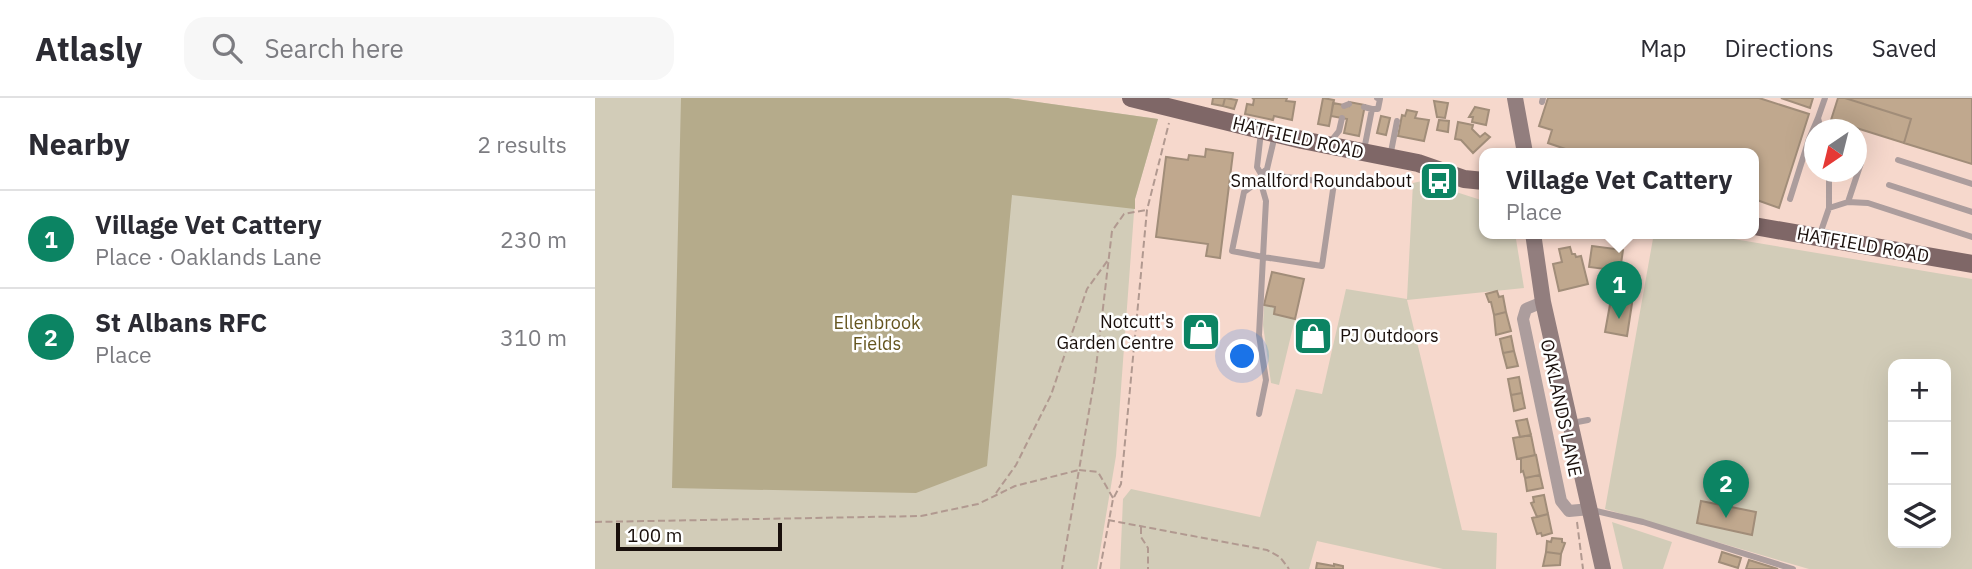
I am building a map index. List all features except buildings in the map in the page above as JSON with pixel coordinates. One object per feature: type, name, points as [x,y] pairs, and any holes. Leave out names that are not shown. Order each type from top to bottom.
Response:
[{"type":"main road","name":"HATFIELD ROAD","points":[[1131,98],[1327,146],[1418,163],[1465,179],[1479,180]]},
{"type":"main road","name":"HATFIELD ROAD","points":[[1465,179],[1479,188]]},
{"type":"main road","name":"HATFIELD ROAD","points":[[1759,227],[1972,264]]},
{"type":"street","points":[[1515,98],[1524,148]]},
{"type":"street","name":"OAKLANDS LANE","points":[[1532,239],[1570,424],[1583,510],[1603,569]]},
{"type":"street","name":"OAKLANDS LANE","points":[[1543,302],[1526,309],[1523,319],[1561,501],[1566,509],[1583,510]]},
{"type":"lane","points":[[1364,107],[1378,109],[1380,99],[1377,98]]},
{"type":"lane","points":[[1790,199],[1825,98]]},
{"type":"lane","points":[[1364,154],[1372,109]]},
{"type":"lane","points":[[1362,119],[1370,121]]},
{"type":"lane","points":[[1390,158],[1397,121]]},
{"type":"lane","points":[[1327,146],[1342,124]]},
{"type":"lane","points":[[1360,130],[1368,132]]},
{"type":"lane","points":[[1260,177],[1334,183],[1322,266],[1232,250],[1244,192],[1268,169],[1268,131]]},
{"type":"lane","points":[[1259,414],[1266,380],[1259,335],[1266,201],[1257,167],[1268,131]]},
{"type":"lane","points":[[1898,160],[1972,184]]},
{"type":"lane","points":[[1819,236],[1829,208],[1829,182]]},
{"type":"lane","points":[[1848,202],[1855,182]]},
{"type":"lane","points":[[1889,186],[1972,212]]},
{"type":"lane","points":[[1829,208],[1848,202],[1868,203],[1972,237]]},
{"type":"lane","points":[[1570,424],[1588,420]]},
{"type":"lane","points":[[1583,510],[1643,522],[1793,569]]},
{"type":"path","points":[[1100,569],[1113,499],[1121,484],[1147,210],[1174,107]]},
{"type":"path","points":[[1062,569],[1095,376],[1112,231],[1125,214],[1147,210]]},
{"type":"path","points":[[994,496],[1016,465],[1051,395],[1087,289],[1109,260]]},
{"type":"path","points":[[595,522],[921,516],[978,504],[1015,486],[1079,470],[1098,472],[1113,499]]},
{"type":"path","points":[[1583,510],[1583,569]]},
{"type":"path","points":[[1108,520],[1267,550],[1279,557],[1289,569]]},
{"type":"path","points":[[1141,526],[1141,537],[1148,548],[1148,569]]},
{"type":"green space","name":"Ellenbrook Fields","points":[[595,98],[1008,98],[1158,119],[1135,199],[1116,456],[1097,569],[595,569]]},
{"type":"green space","points":[[681,98],[1008,98],[1158,119],[1135,199],[1135,209],[1012,195],[987,466],[916,493],[672,488]]},
{"type":"green space","points":[[1422,181],[1479,199],[1479,239],[1516,239],[1524,288],[1407,300],[1462,530],[1497,533],[1496,569],[1443,569],[1317,541],[1309,569],[1120,569],[1123,499],[1131,489],[1260,517],[1296,389],[1322,394],[1346,289],[1407,299],[1413,183]]},
{"type":"green space","points":[[1653,239],[1734,239],[1972,279],[1972,569],[1809,569],[1605,509]]},
{"type":"green space","points":[[1264,305],[1275,307],[1274,314],[1295,319],[1279,385],[1271,383],[1263,325]]},
{"type":"green space","points":[[1612,522],[1672,542],[1663,569],[1623,569]]},
{"type":"place","name":"Smallford Roundabout","points":[[1439,181]]},
{"type":"place","name":"Village Vet Cattery","points":[[1619,319]]},
{"type":"place","name":"Notcutt's Garden Centre","points":[[1201,332]]},
{"type":"place","name":"PJ Outdoors","points":[[1313,336]]},
{"type":"place","name":"St Albans RFC","points":[[1726,518]]}]
